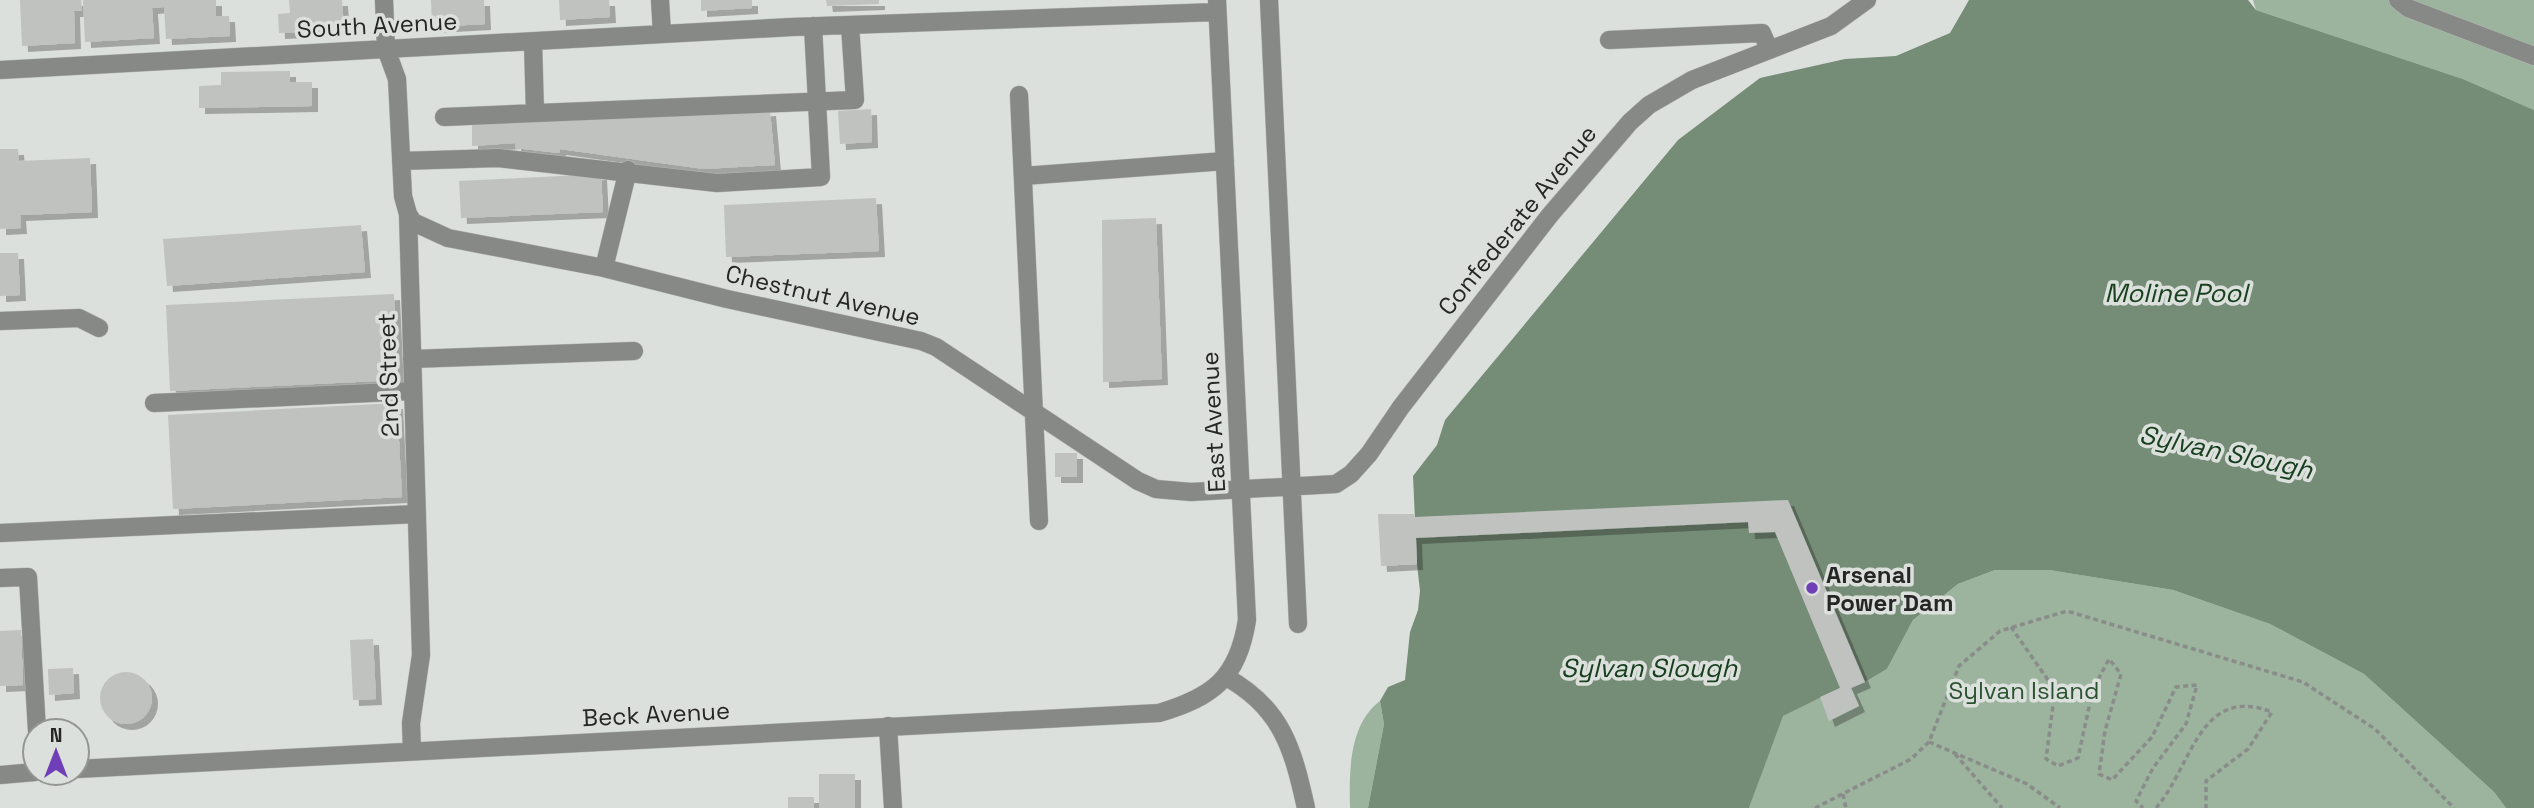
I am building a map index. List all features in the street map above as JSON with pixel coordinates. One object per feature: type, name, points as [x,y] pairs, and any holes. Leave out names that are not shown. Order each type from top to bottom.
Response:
[{"type":"street","name":"2nd Street","points":[[384,0],[386,50],[397,79],[403,196],[408,214],[421,655],[411,723],[412,751]]},
{"type":"street","points":[[660,0],[662,34]]},
{"type":"street","points":[[1269,0],[1298,624]]},
{"type":"street","name":"Confederate Avenue","points":[[1241,489],[1336,484],[1351,474],[1550,215],[1630,122],[1649,105],[1692,80],[1831,26],[1867,0]]},
{"type":"street","points":[[2398,0],[2408,8],[2534,56]]},
{"type":"street","name":"South Avenue","points":[[0,70],[1217,6]]},
{"type":"street","name":"East Avenue","points":[[1217,6],[1247,620],[1240,651],[1226,677]]},
{"type":"street","points":[[444,117],[855,100],[850,25]]},
{"type":"street","points":[[401,162],[498,158],[628,170],[683,181],[717,183],[821,177],[813,26]]},
{"type":"street","points":[[1609,40],[1762,33],[1769,49]]},
{"type":"street","points":[[533,41],[536,113]]},
{"type":"street","points":[[1019,95],[1040,521]]},
{"type":"street","points":[[1023,176],[1225,161]]},
{"type":"street","points":[[604,268],[628,170]]},
{"type":"street","name":"Chestnut Avenue","points":[[408,214],[413,222],[448,238],[604,268],[727,299],[921,341],[936,347],[1035,410],[1138,481],[1156,489],[1191,492],[1241,489]]},
{"type":"street","points":[[0,321],[79,318],[99,328]]},
{"type":"street","points":[[412,359],[634,351]]},
{"type":"street","points":[[154,403],[413,391]]},
{"type":"street","points":[[0,533],[417,514]]},
{"type":"street","points":[[0,578],[28,578],[36,717]]},
{"type":"street","points":[[1226,677],[1256,698],[1285,733],[1307,808]]},
{"type":"street","name":"Beck Avenue","points":[[91,768],[1159,713],[1202,698],[1226,677]]},
{"type":"street","points":[[888,726],[893,808]]},
{"type":"street","points":[[0,775],[21,773]]},
{"type":"path","points":[[1818,807],[1911,760],[1929,742],[1959,666],[2000,631],[2067,611],[2303,682],[2375,729],[2454,808]]},
{"type":"path","points":[[2011,627],[2055,690],[2046,760],[2058,766],[2078,758],[2093,690],[2109,659],[2121,674],[2105,731],[2099,774],[2112,780],[2152,737],[2176,687],[2197,685],[2186,724],[2153,768],[2136,801],[2143,808]]},
{"type":"path","points":[[2156,808],[2167,796],[2189,749],[2217,713],[2253,704],[2272,712],[2248,749],[2206,781],[2206,808]]},
{"type":"path","points":[[1929,742],[2027,784],[2060,808]]},
{"type":"path","points":[[1953,752],[2002,808]]},
{"type":"path","points":[[1843,794],[1846,808]]},
{"type":"green space","points":[[2253,0],[2534,0],[2534,110],[2463,79],[2256,10]]},
{"type":"green space","name":"Sylvan Island","points":[[1995,570],[2049,570],[2173,590],[2270,624],[2364,674],[2494,792],[2506,808],[1749,808],[1782,716],[1840,688],[1865,682],[1887,669],[1913,620],[1958,584]]},
{"type":"green space","points":[[1380,701],[1384,724],[1368,808],[1350,808],[1351,764],[1357,735],[1362,722]]},
{"type":"water","name":"Moline Pool","points":[[1969,0],[2248,0],[2256,10],[2463,79],[2534,110],[2534,808],[2506,808],[2494,792],[2364,674],[2270,624],[2173,590],[2049,570],[1995,570],[1958,584],[1913,620],[1887,669],[1865,682],[1840,688],[1783,716],[1749,808],[1368,808],[1384,724],[1380,701],[1388,687],[1405,680],[1417,564],[1413,476],[1437,445],[1445,420],[1678,140],[1760,78],[1845,59],[1896,56],[1950,33]]},
{"type":"pier","points":[[1413,564],[1417,564],[1420,591],[1418,610],[1410,632],[1406,634]]},
{"type":"building","points":[[20,0],[81,0],[82,11],[74,11],[75,43],[22,46]]},
{"type":"building","points":[[83,0],[216,0],[216,16],[229,16],[230,36],[166,39],[164,7],[152,8],[154,38],[85,42]]},
{"type":"building","points":[[289,0],[342,0],[344,30],[279,33],[278,14],[290,13]]},
{"type":"building","points":[[431,0],[484,0],[485,24],[432,27]]},
{"type":"building","points":[[559,0],[609,0],[610,17],[560,20]]},
{"type":"building","points":[[701,0],[752,0],[752,8],[701,11]]},
{"type":"building","points":[[826,0],[879,0],[879,4],[827,6]]},
{"type":"building","points":[[290,71],[290,82],[312,82],[312,106],[199,108],[199,86],[221,85],[221,72]]},
{"type":"building","points":[[871,109],[872,142],[840,144],[838,111]]},
{"type":"building","points":[[770,110],[775,165],[704,169],[560,149],[559,153],[515,148],[515,143],[472,146],[472,125]]},
{"type":"building","points":[[0,149],[18,149],[19,161],[90,158],[92,212],[20,215],[21,228],[0,229]]},
{"type":"building","points":[[601,174],[603,212],[461,218],[459,181]]},
{"type":"building","points":[[876,198],[879,251],[726,257],[724,205]]},
{"type":"building","points":[[1156,218],[1162,379],[1103,382],[1102,220]]},
{"type":"building","points":[[361,225],[365,272],[167,286],[163,239]]},
{"type":"building","points":[[0,253],[18,253],[20,295],[0,296]]},
{"type":"building","points":[[394,294],[398,380],[170,391],[166,305]]},
{"type":"building","points":[[397,403],[402,497],[173,509],[168,415]]},
{"type":"building","points":[[1055,453],[1077,453],[1077,477],[1055,477]]},
{"type":"building","name":"Arsenal Power Dam","points":[[1788,500],[1865,682],[1851,688],[1859,706],[1829,721],[1820,697],[1840,688],[1775,532],[1749,533],[1748,522],[1416,538],[1417,564],[1381,566],[1378,514],[1414,514],[1414,517]]},
{"type":"building","points":[[21,630],[23,685],[0,686],[0,631]]},
{"type":"building","points":[[373,639],[376,699],[353,700],[350,640]]},
{"type":"building","points":[[73,668],[74,693],[49,695],[48,669]]},
{"type":"building","points":[[126,672],[136,674],[144,680],[150,688],[150,708],[144,716],[136,722],[126,724],[116,722],[108,716],[102,708],[100,698],[102,688],[108,680],[116,674]]},
{"type":"building","points":[[819,774],[855,774],[855,808],[819,808]]},
{"type":"building","points":[[788,797],[814,797],[814,808],[788,808]]},
{"type":"place","name":"Arsenal Power Dam","points":[[1812,588]]},
{"type":"water label","name":"Sylvan Slough","points":[[2226,452]]},
{"type":"water label","name":"Sylvan Slough","points":[[1649,668]]}]
